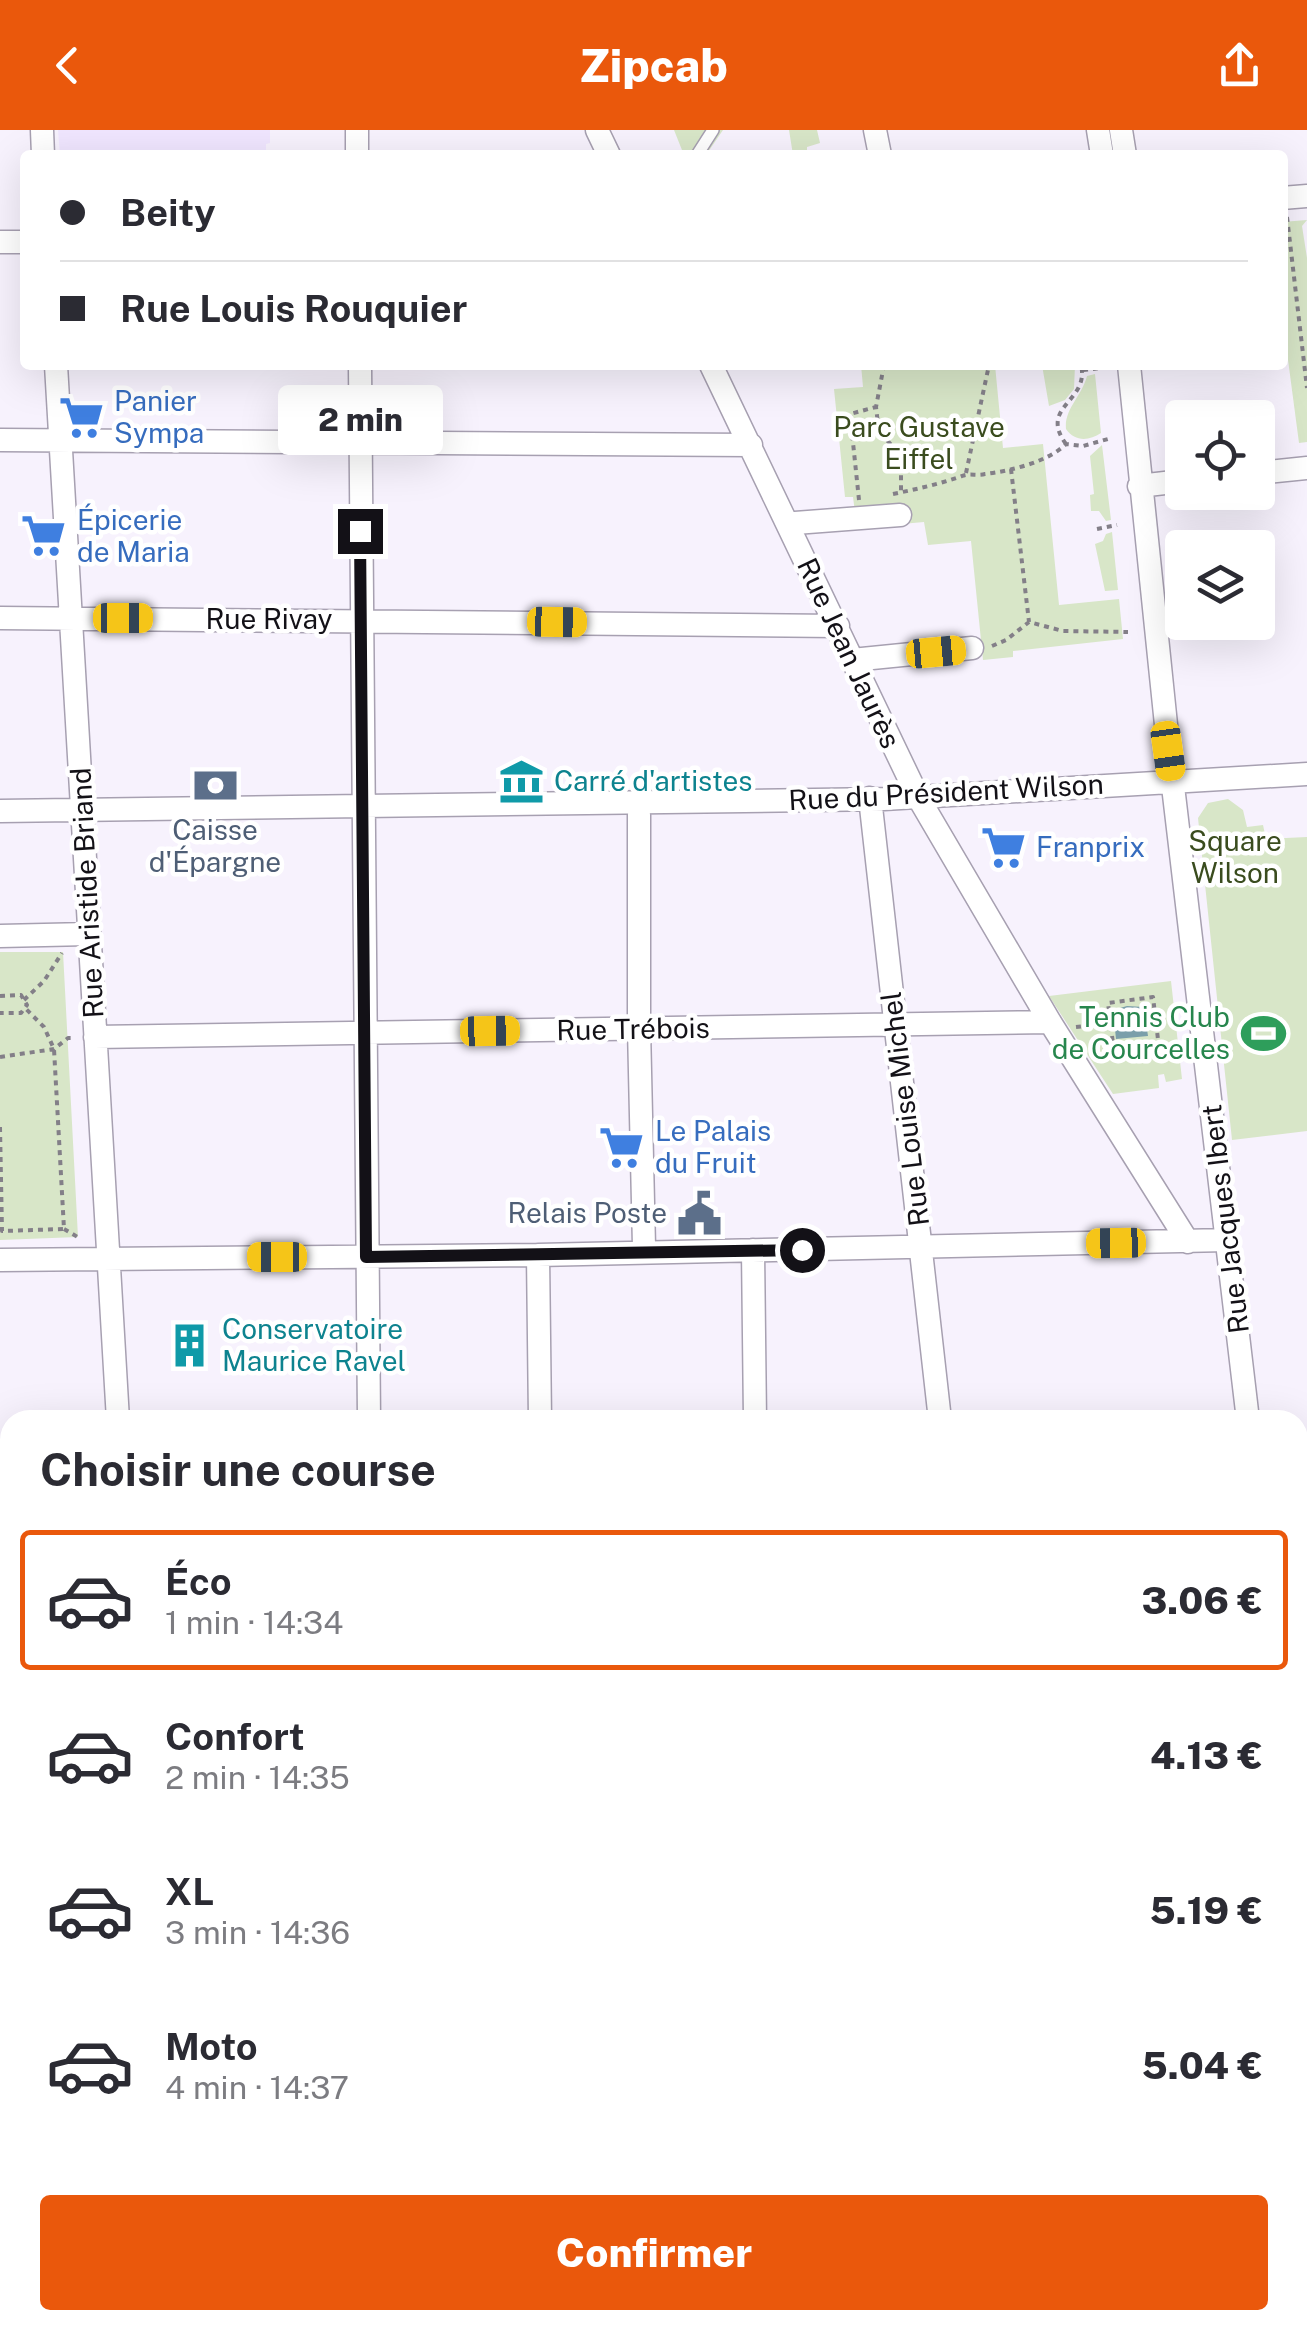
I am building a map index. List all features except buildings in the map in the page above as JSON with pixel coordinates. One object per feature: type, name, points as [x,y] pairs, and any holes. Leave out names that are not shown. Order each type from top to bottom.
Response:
[{"type":"street","name":"Rue Aristide Briand","points":[[56,370],[83,809],[81,940],[95,1038],[117,1410]]},
{"type":"street","points":[[360,370],[369,1410]]},
{"type":"street","name":"Rue Jean Jaurès","points":[[714,370],[918,797],[1188,1242]]},
{"type":"street","name":"Rue Jacques Ibert","points":[[1129,370],[1172,780],[1247,1410]]},
{"type":"street","points":[[0,440],[751,444]]},
{"type":"street","points":[[1275,471],[1307,468]]},
{"type":"street","points":[[1140,486],[1165,483]]},
{"type":"street","points":[[795,523],[833,520],[896,501]]},
{"type":"street","name":"Rue Rivay","points":[[0,618],[838,626]]},
{"type":"street","points":[[852,660],[972,648]]},
{"type":"street","name":"Rue du Président Wilson","points":[[0,811],[918,797],[1307,774]]},
{"type":"street","name":"Rue Louise Michel","points":[[870,798],[939,1410]]},
{"type":"street","points":[[639,815],[644,1247]]},
{"type":"street","points":[[0,936],[81,940]]},
{"type":"street","name":"Rue Trébois","points":[[95,1038],[639,1028],[1059,1026]]},
{"type":"street","points":[[0,1260],[538,1256],[1227,1240]]},
{"type":"street","points":[[753,1250],[756,1410]]},
{"type":"street","points":[[538,1256],[540,1410]]},
{"type":"path","points":[[1288,232],[1307,388]]},
{"type":"path","points":[[883,370],[876,407],[880,436],[902,457],[896,501],[966,473],[983,475],[1012,469],[1054,454],[1066,444],[1087,445],[1108,438]]},
{"type":"path","points":[[966,473],[988,370]]},
{"type":"path","points":[[1066,444],[1058,433],[1056,420],[1078,391],[1082,370]]},
{"type":"path","points":[[859,502],[850,414],[876,407]]},
{"type":"path","points":[[1012,469],[1028,622]]},
{"type":"path","points":[[833,520],[842,507],[873,499]]},
{"type":"path","points":[[1097,528],[1117,525]]},
{"type":"path","points":[[1028,622],[1063,631],[1128,632]]},
{"type":"path","points":[[972,648],[1002,643],[1028,622]]},
{"type":"path","points":[[24,1000],[44,981],[62,952],[81,940]]},
{"type":"path","points":[[0,996],[20,996],[25,1008],[44,1027],[54,1049],[64,1228]]},
{"type":"path","points":[[1158,1048],[1153,997],[1108,1003],[1114,1052],[1183,1046]]},
{"type":"path","points":[[0,1014],[21,1013],[25,1008]]},
{"type":"path","points":[[1059,1026],[1111,1023]]},
{"type":"path","points":[[0,1056],[54,1049],[68,1038],[95,1038]]},
{"type":"path","points":[[0,1127],[1,1232],[64,1228],[82,1240]]},
{"type":"shaded area","points":[[58,130],[270,130],[266,150],[60,150]]},
{"type":"green space","points":[[674,130],[723,130],[709,150],[682,150]]},
{"type":"green space","points":[[789,130],[817,130],[820,143],[807,150],[792,150]]},
{"type":"green space","points":[[1307,220],[1302,226],[1307,258],[1307,442],[1299,443],[1288,360],[1288,222]]},
{"type":"green space","name":"Parc Gustave Eiffel","points":[[861,370],[995,370],[1003,448],[1043,444],[1059,605],[1119,599],[1123,639],[1013,651],[1013,657],[983,660],[971,541],[928,545],[924,522],[857,528],[853,497],[845,497],[834,389],[863,387]]},
{"type":"green space","points":[[1043,370],[1075,370],[1074,389],[1065,400],[1049,406]]},
{"type":"green space","points":[[1095,374],[1101,433],[1078,438],[1066,429],[1066,422],[1087,376]]},
{"type":"green space","points":[[1102,445],[1111,520],[1106,521],[1099,511],[1091,511],[1090,495],[1094,494],[1090,456]]},
{"type":"green space","points":[[1112,532],[1118,590],[1105,591],[1095,544]]},
{"type":"green space","name":"Tennis Club de Courcelles","points":[[1228,799],[1243,810],[1247,827],[1263,825],[1266,839],[1307,837],[1307,1131],[1232,1140],[1198,818],[1208,803]]},
{"type":"green space","points":[[0,952],[63,952],[78,1237],[0,1240]]},
{"type":"green space","points":[[1171,981],[1182,1079],[1166,1082],[1164,1074],[1158,1075],[1159,1088],[1113,1094],[1049,996]]},
{"type":"water","points":[[1144,1007],[1148,1036],[1116,1039],[1113,1010]]},
{"type":"place","name":"Panier Sympa","points":[[81,417]]},
{"type":"place","name":"Épicerie de Maria","points":[[44,536]]},
{"type":"place","name":"Carré d'artistes","points":[[521,781]]},
{"type":"place","name":"Caisse d'Épargne","points":[[215,785]]},
{"type":"place","name":"Franprix","points":[[1003,847]]},
{"type":"place","name":"Tennis Club de Courcelles","points":[[1263,1033]]},
{"type":"place","name":"Le Palais du Fruit","points":[[622,1147]]},
{"type":"place","name":"Relais Poste","points":[[700,1213]]},
{"type":"place","name":"Conservatoire Maurice Ravel","points":[[189,1345]]},
{"type":"route","points":[[360,531],[366,1257],[802,1250]]},
{"type":"park label","name":"Square Wilson","points":[[1235,857]]}]
